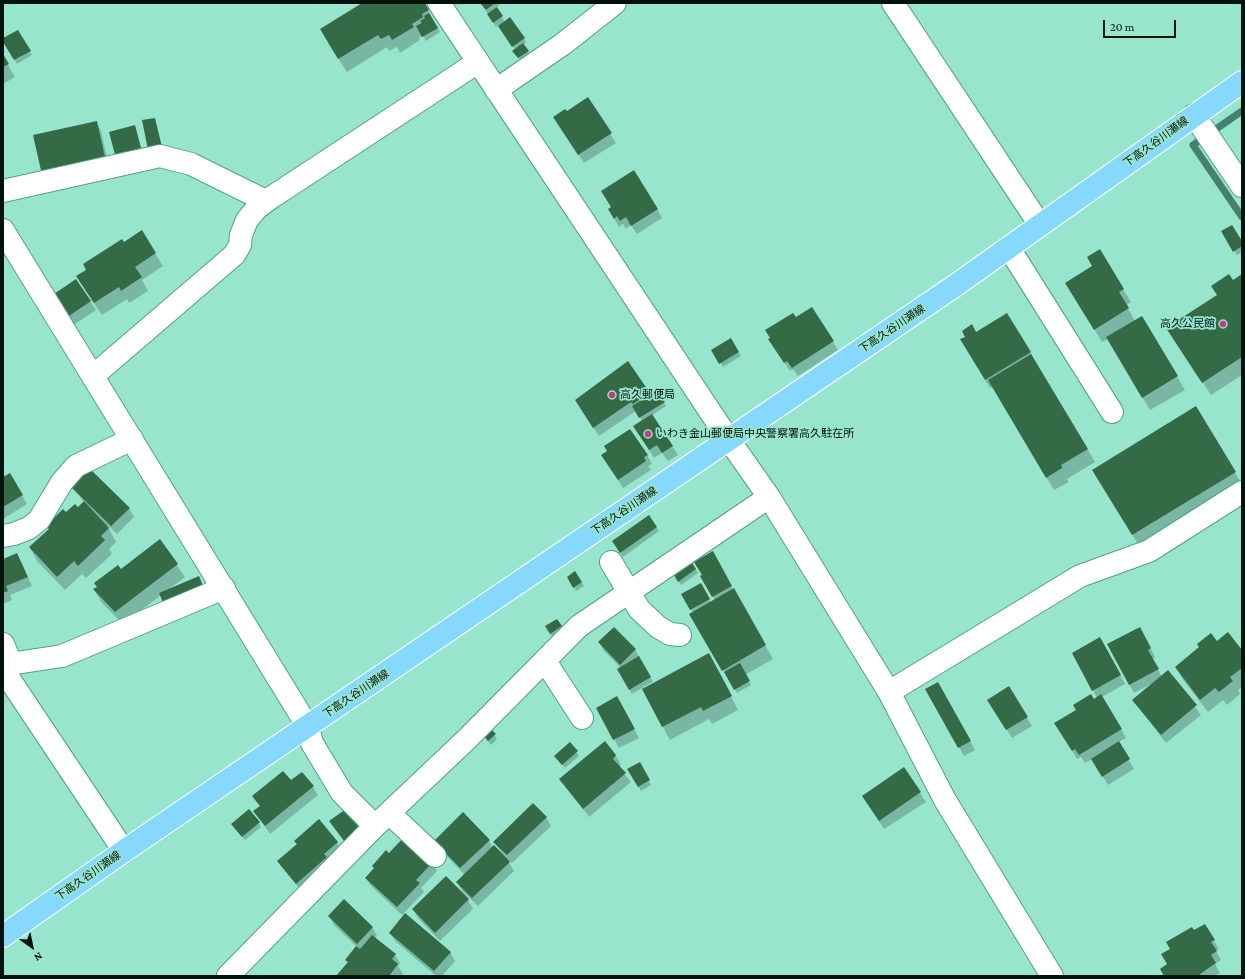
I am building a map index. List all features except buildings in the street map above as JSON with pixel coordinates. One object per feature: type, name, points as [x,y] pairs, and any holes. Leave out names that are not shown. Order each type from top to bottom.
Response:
[{"type":"main road","name":"下高久谷川瀬線","points":[[3,936],[124,851],[729,440],[1009,248],[1040,225],[1203,128],[1242,82]]},
{"type":"street","points":[[439,3],[729,440],[769,497],[889,692],[945,800],[1052,976]]},
{"type":"street","points":[[496,90],[562,44],[615,3]]},
{"type":"street","points":[[893,3],[1040,225]]},
{"type":"street","points":[[93,376],[234,255],[240,245],[241,235],[247,220],[266,201],[478,62]]},
{"type":"street","points":[[1203,128],[1242,186]]},
{"type":"street","points":[[3,191],[160,156],[190,164],[266,201]]},
{"type":"street","points":[[3,230],[308,727],[312,743],[342,793],[436,856]]},
{"type":"street","points":[[1009,248],[1112,412]]},
{"type":"street","points":[[3,536],[14,534],[29,528],[39,520],[62,482],[76,466],[132,439]]},
{"type":"street","points":[[889,692],[1080,576],[1149,551],[1242,492]]},
{"type":"street","points":[[228,976],[382,820],[467,738],[579,626],[769,497]]},
{"type":"street","points":[[611,562],[638,609],[658,627],[670,634],[680,635]]},
{"type":"street","points":[[124,851],[6,674],[4,658],[62,656],[224,588]]},
{"type":"street","points":[[545,661],[582,718]]},
{"type":"waterway","points":[[1242,111],[1193,145],[1242,217]]},
{"type":"place","name":"高久公民館","points":[[1223,324]]},
{"type":"place","name":"高久郵便局","points":[[612,395]]},
{"type":"place","name":"いわき金山郵便局中央警察署高久駐在所","points":[[648,434]]}]
